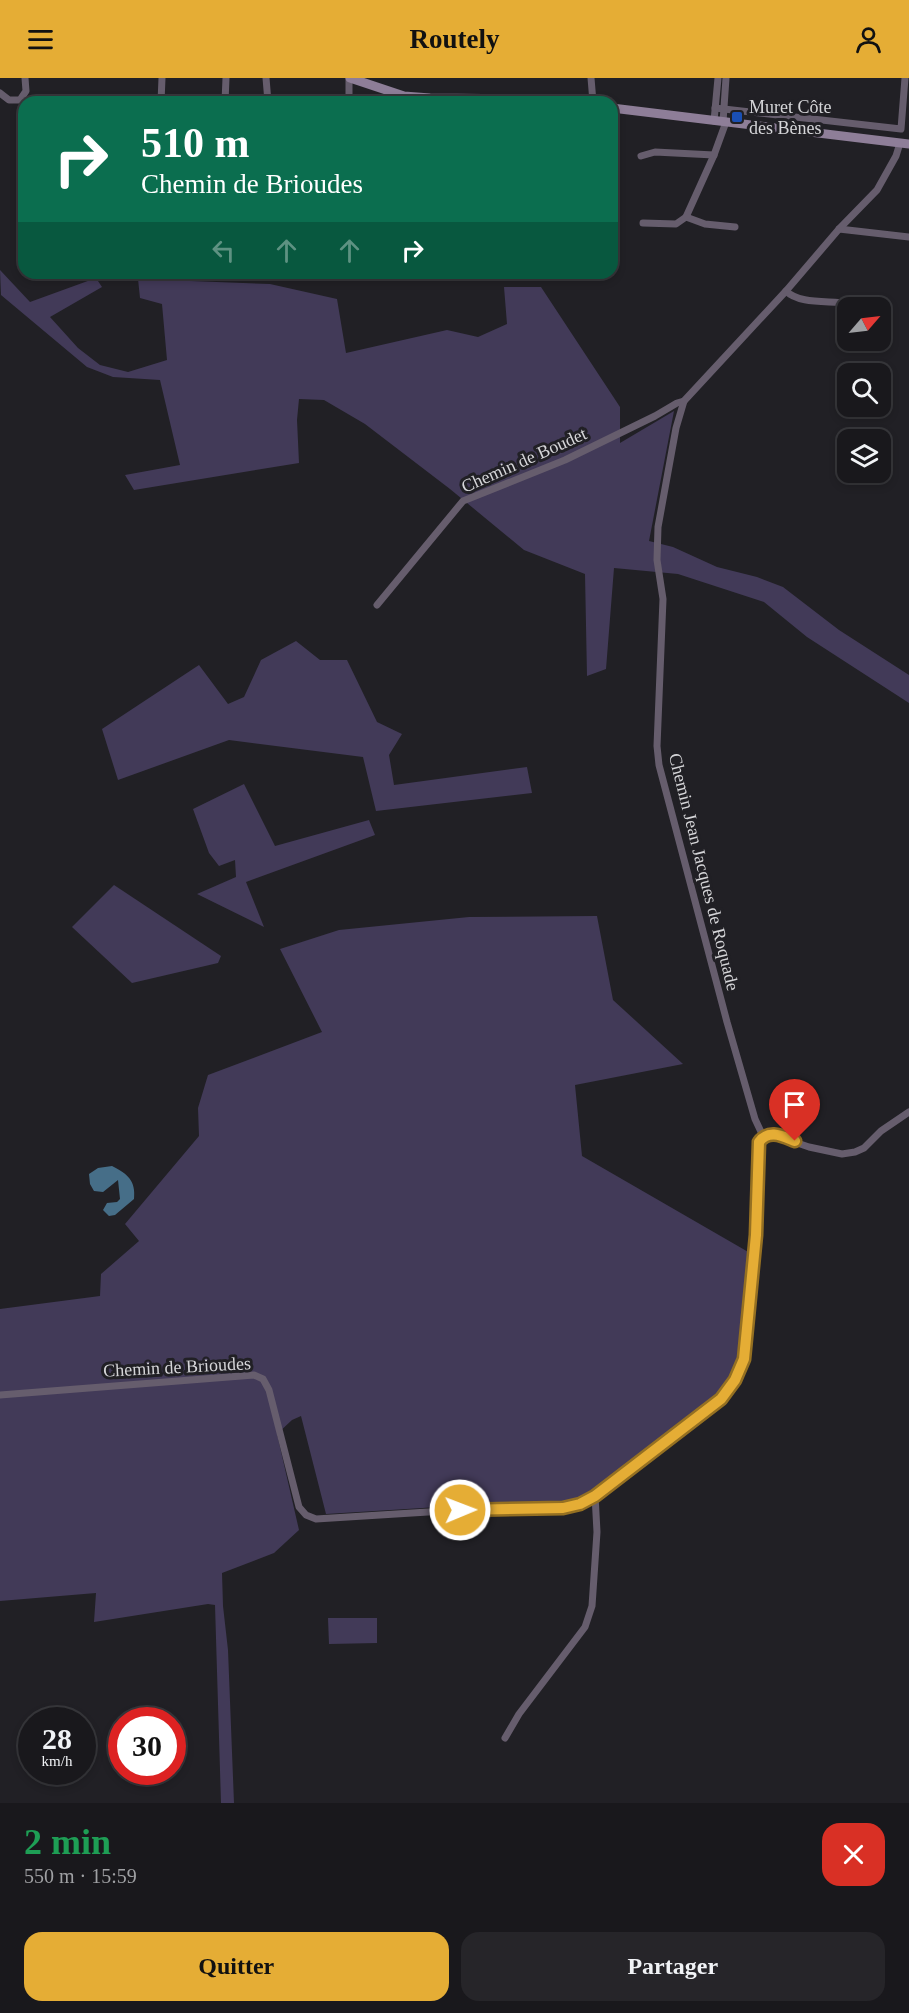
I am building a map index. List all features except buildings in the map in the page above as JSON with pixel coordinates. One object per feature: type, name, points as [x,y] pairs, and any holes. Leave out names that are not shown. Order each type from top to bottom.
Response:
[{"type":"street","points":[[23,96],[26,91],[25,78]]},
{"type":"street","points":[[161,96],[162,78]]},
{"type":"street","points":[[225,96],[226,78]]},
{"type":"street","points":[[266,78],[268,96]]},
{"type":"street","points":[[349,96],[349,78],[396,96]]},
{"type":"street","points":[[591,78],[592,96]]},
{"type":"street","points":[[718,78],[715,108],[721,122]]},
{"type":"street","points":[[643,223],[676,224],[686,218],[714,155],[724,109],[726,78]]},
{"type":"street","points":[[715,108],[901,129],[904,78]]},
{"type":"street","points":[[0,93],[9,99],[18,100]]},
{"type":"street","points":[[618,109],[904,144]]},
{"type":"street","name":"Chemin Jean Jacques de Roquade","points":[[764,1136],[758,1129],[724,1012],[659,765],[657,746],[663,599],[657,560],[658,526],[676,428],[684,401],[877,190],[904,144]]},
{"type":"street","points":[[641,156],[655,152],[714,155]]},
{"type":"street","points":[[686,218],[705,224],[735,227]]},
{"type":"street","points":[[839,229],[909,237]]},
{"type":"street","points":[[786,291],[796,298],[837,302]]},
{"type":"street","name":"Chemin de Boudet","points":[[377,605],[463,501],[565,460],[684,401]]},
{"type":"street","points":[[764,1136],[771,1134],[809,1147],[842,1154],[855,1152],[864,1148],[881,1131],[909,1112]]},
{"type":"street","name":"Chemin de Brioudes","points":[[0,1395],[254,1375],[263,1379],[269,1390],[299,1507],[306,1515],[316,1519],[460,1510],[563,1508],[580,1504],[595,1496],[721,1399],[735,1380],[744,1359],[747,1336],[756,1235],[758,1147],[764,1136]]},
{"type":"street","points":[[505,1738],[519,1714],[585,1627],[592,1606],[597,1532],[595,1496]]},
{"type":"shaded area","points":[[0,270],[30,302],[97,279],[102,287],[50,317],[78,348],[100,365],[128,372],[167,360],[162,304],[140,298],[138,279],[270,284],[337,299],[346,353],[447,330],[478,337],[507,324],[504,287],[541,287],[620,407],[620,443],[674,411],[649,541],[673,547],[717,567],[757,577],[783,587],[839,630],[909,675],[909,703],[807,637],[764,602],[678,574],[614,568],[606,669],[587,676],[585,574],[524,550],[450,489],[365,424],[324,400],[299,399],[297,420],[299,463],[134,490],[125,475],[180,465],[160,380],[113,377],[87,367],[1,295]]},
{"type":"shaded area","points":[[296,641],[320,660],[347,660],[377,722],[402,734],[389,755],[394,785],[527,767],[532,793],[376,811],[363,757],[229,740],[118,780],[102,729],[199,665],[228,704],[244,697],[261,660]]},
{"type":"shaded area","points":[[244,784],[275,846],[369,820],[375,835],[246,882],[264,927],[197,894],[236,877],[235,860],[219,866],[209,853],[193,809]]},
{"type":"shaded area","points":[[114,885],[221,956],[218,963],[132,983],[72,927]]},
{"type":"shaded area","points":[[597,916],[613,1000],[683,1064],[575,1085],[582,1156],[750,1253],[738,1360],[729,1379],[703,1409],[587,1495],[562,1503],[471,1505],[326,1514],[301,1416],[292,1420],[277,1434],[299,1530],[274,1553],[222,1573],[228,1650],[234,1803],[221,1803],[215,1605],[208,1604],[94,1622],[96,1593],[0,1601],[0,1309],[100,1296],[101,1274],[139,1241],[125,1224],[199,1136],[198,1108],[208,1075],[322,1032],[280,949],[339,930],[469,917]]},
{"type":"shaded area","points":[[328,1618],[377,1618],[377,1643],[329,1644]]},
{"type":"water","points":[[112,1166],[130,1179],[134,1187],[134,1199],[115,1215],[109,1216],[103,1210],[107,1203],[117,1202],[120,1199],[118,1180],[103,1192],[94,1191],[90,1184],[89,1174],[98,1168]]},
{"type":"place","name":"Muret Côte des Bènes","points":[[737,117]]},
{"type":"route","points":[[460,1510],[563,1508],[580,1504],[595,1496],[721,1399],[735,1380],[744,1359],[756,1235],[759,1142],[764,1136],[771,1134],[795,1141]]}]
